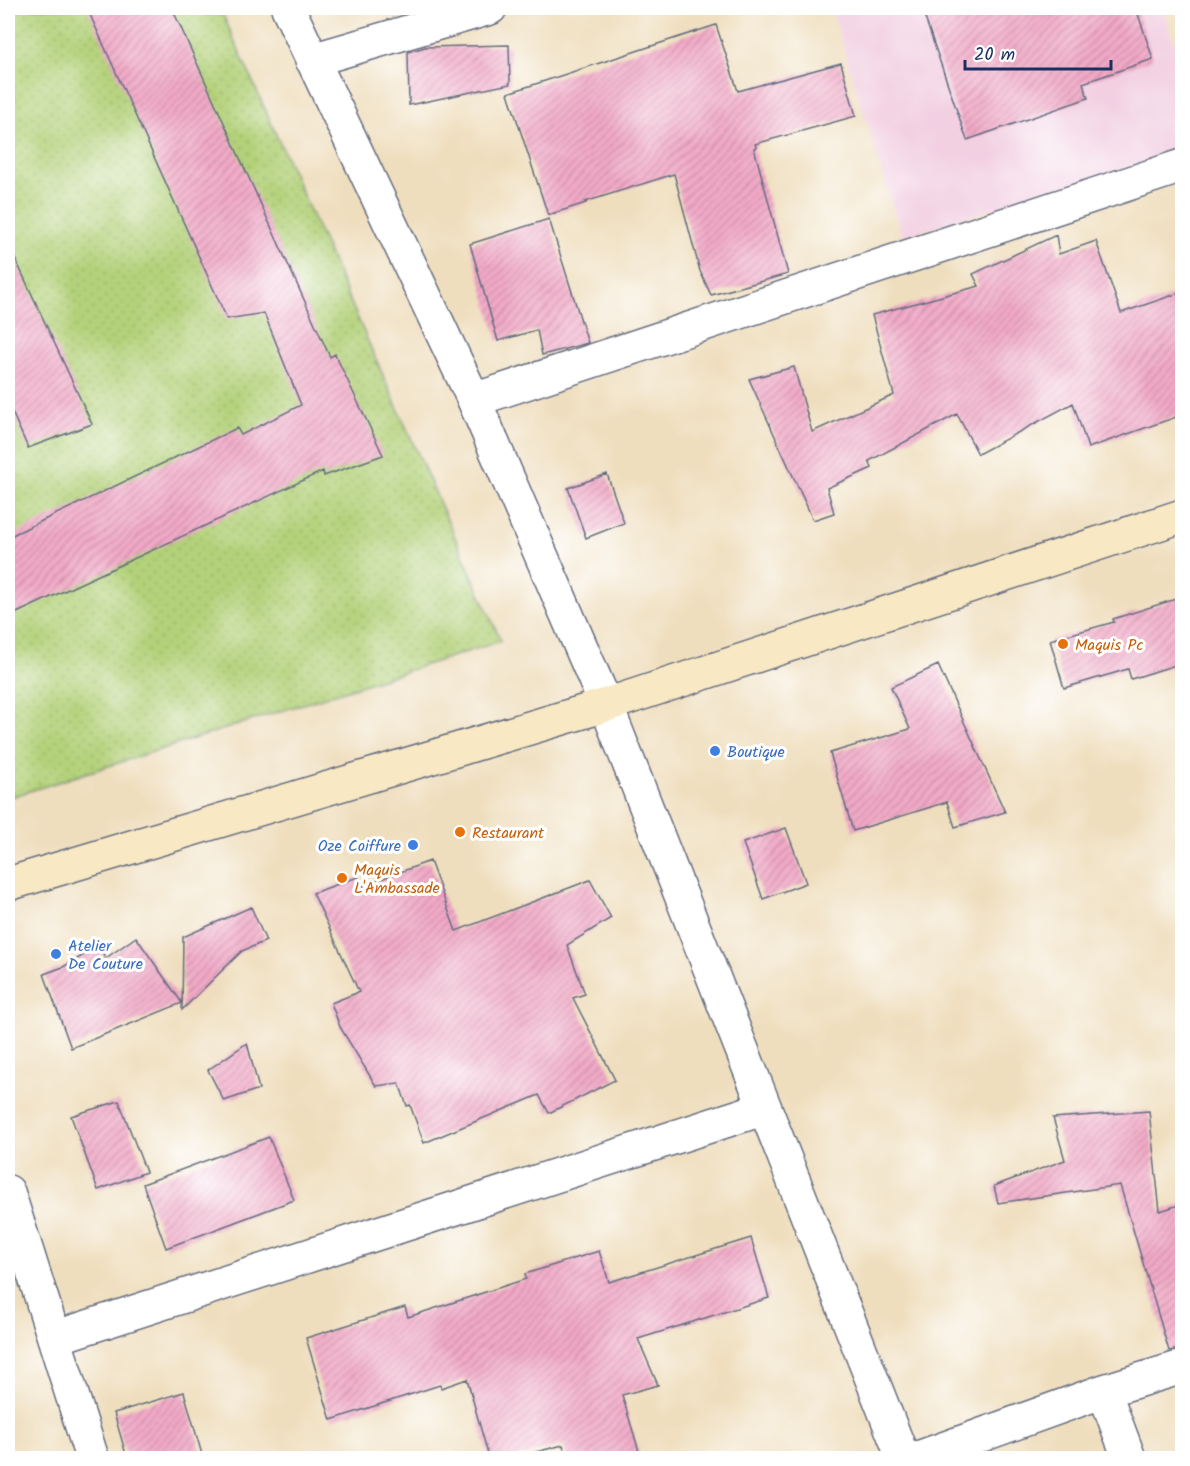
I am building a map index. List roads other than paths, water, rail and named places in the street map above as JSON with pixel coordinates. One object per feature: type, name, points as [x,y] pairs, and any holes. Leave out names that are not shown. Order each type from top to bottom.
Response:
[{"type":"street","points":[[288,8],[474,400],[606,705],[903,1458]]},
{"type":"street","points":[[312,60],[490,8]]},
{"type":"street","points":[[474,400],[1182,166]]},
{"type":"street","points":[[8,884],[606,705],[1182,516]]},
{"type":"street","points":[[54,1338],[765,1108]]},
{"type":"street","points":[[8,1192],[92,1458]]},
{"type":"street","points":[[918,1458],[1104,1391],[1182,1367]]},
{"type":"street","points":[[1104,1391],[1129,1458]]},
{"type":"place","name":"Maquis Pc","points":[[1063,644]]},
{"type":"place","name":"Boutique","points":[[715,751]]},
{"type":"place","name":"Restaurant","points":[[460,832]]},
{"type":"place","name":"Oze Coiffure","points":[[413,845]]},
{"type":"place","name":"Maquis L'Ambassade","points":[[342,878]]},
{"type":"place","name":"Atelier De Couture","points":[[56,954]]}]
